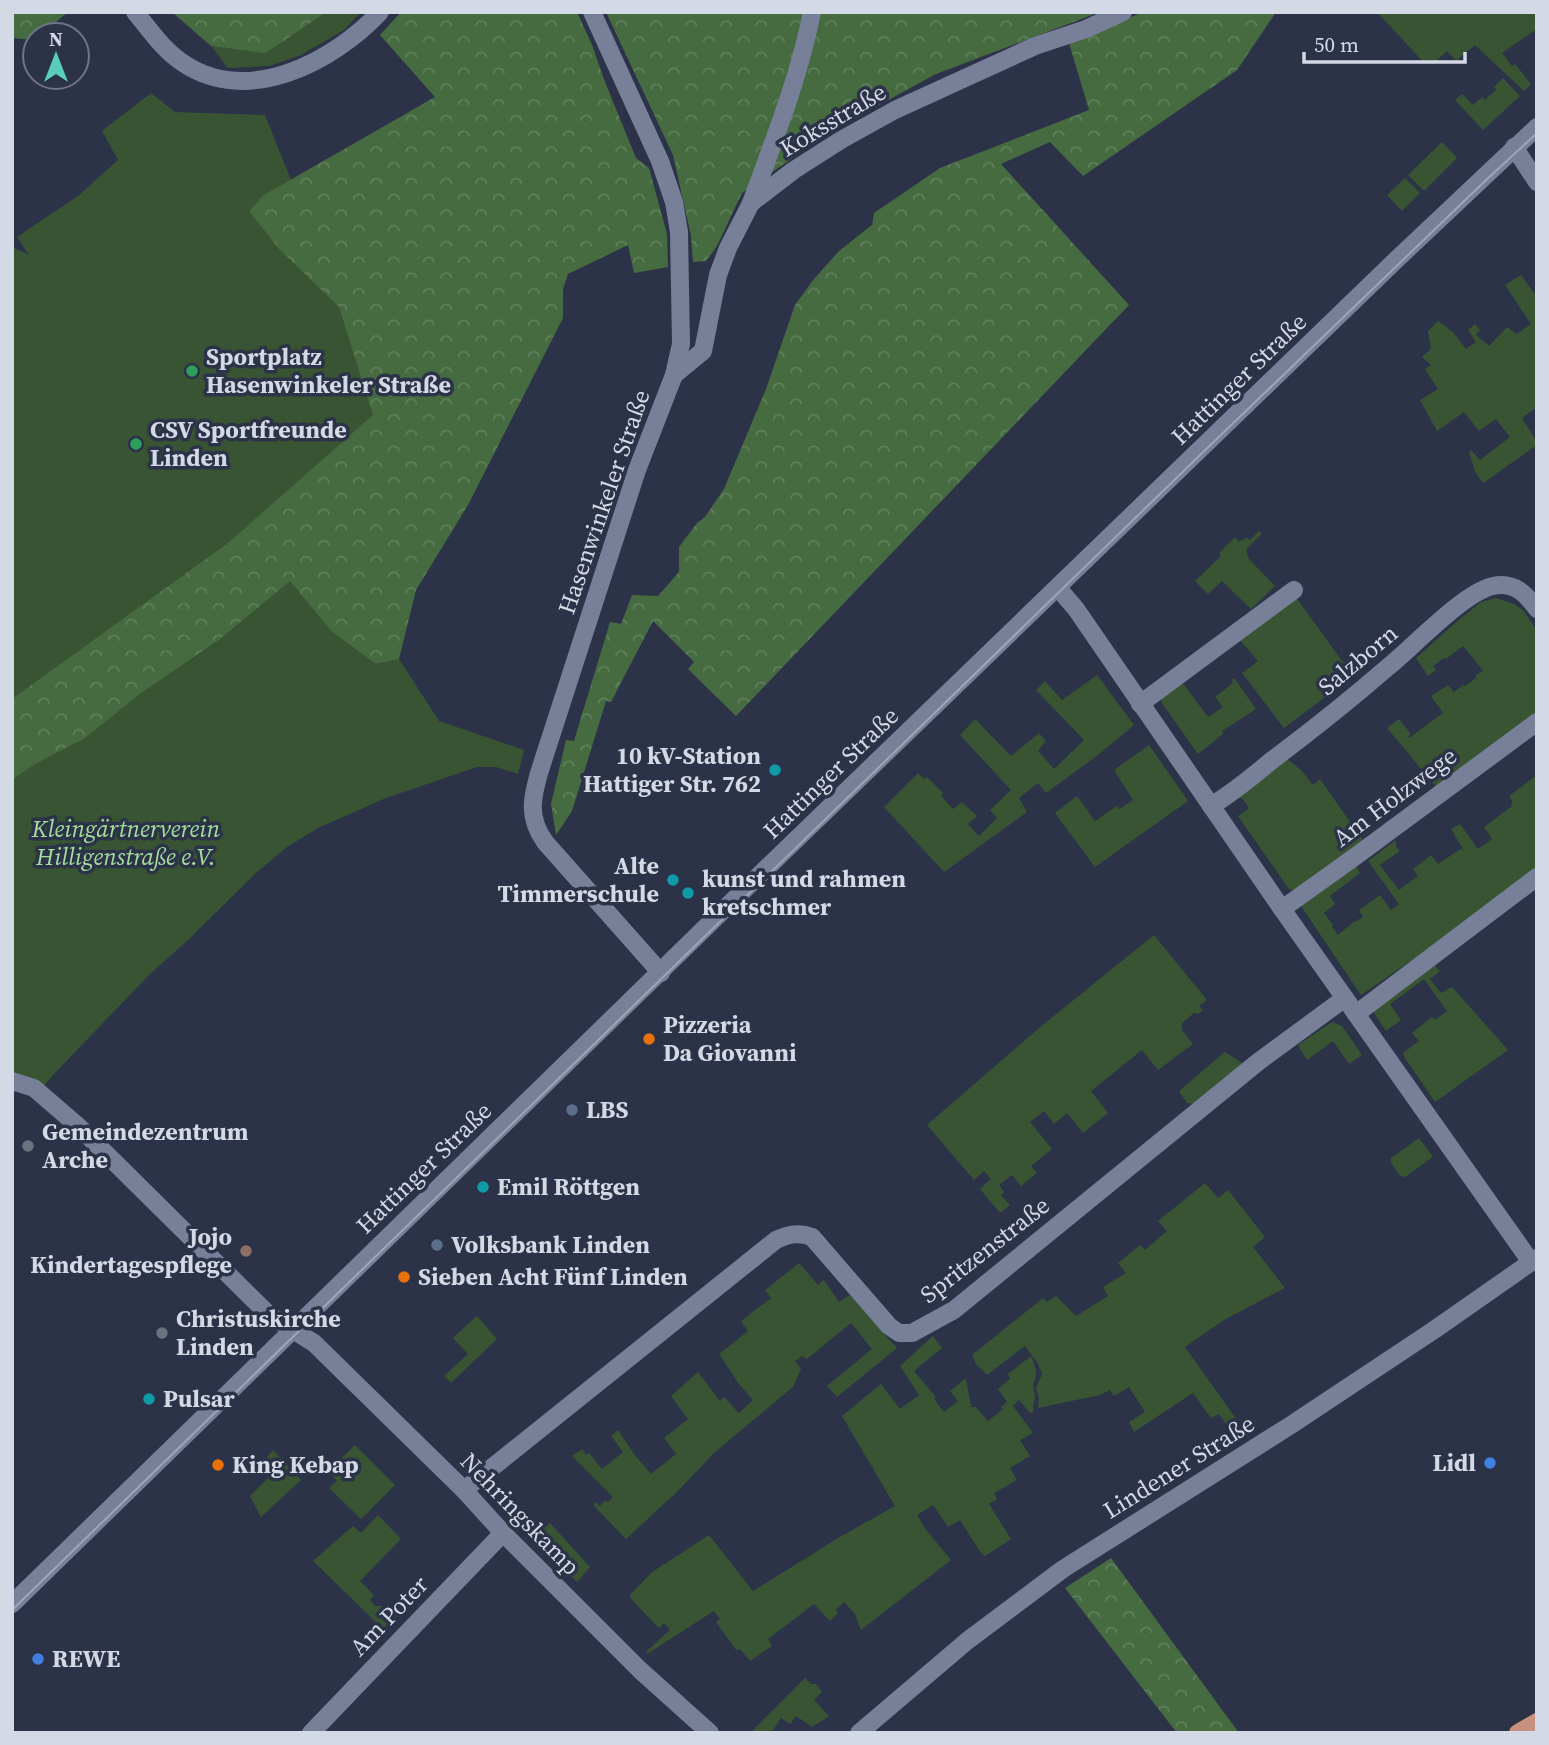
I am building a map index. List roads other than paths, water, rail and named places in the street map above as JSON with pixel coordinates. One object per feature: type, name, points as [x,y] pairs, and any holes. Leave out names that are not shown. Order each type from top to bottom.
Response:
[{"type":"main road","points":[[1518,1733],[1537,1722]]},
{"type":"street","points":[[135,12],[161,44],[190,68],[213,77],[251,81],[271,78],[312,62],[350,39],[380,12]]},
{"type":"street","name":"Hasenwinkeler Straße","points":[[592,12],[660,161],[676,212],[679,232],[681,339],[674,375],[633,484],[540,770],[532,805],[535,826],[545,842],[661,973]]},
{"type":"street","points":[[751,203],[790,97],[806,44],[812,12]]},
{"type":"street","name":"Koksstraße","points":[[674,375],[703,351],[718,275],[728,248],[751,203],[806,163],[895,110],[1035,46],[1086,29],[1123,12]]},
{"type":"street","name":"Hattinger Straße","points":[[12,1604],[750,884],[1537,127]]},
{"type":"street","points":[[1514,147],[1537,182]]},
{"type":"street","name":"Salzborn","points":[[1211,806],[1304,737],[1478,591],[1495,585],[1512,586],[1525,594],[1537,609]]},
{"type":"street","points":[[1058,587],[1076,609],[1356,1014],[1534,1260]]},
{"type":"street","points":[[1140,704],[1294,590]]},
{"type":"street","name":"Am Holzwege","points":[[1282,909],[1537,722]]},
{"type":"street","points":[[1356,1014],[1537,877]]},
{"type":"street","name":"Spritzenstraße","points":[[464,1490],[783,1237],[803,1234],[812,1237],[889,1326],[899,1332],[912,1333],[954,1310],[1258,1062],[1345,998]]},
{"type":"street","name":"Nehringskamp","points":[[12,1081],[34,1088],[45,1097],[78,1126],[269,1315],[314,1343],[464,1490],[503,1533],[640,1670],[710,1733]]},
{"type":"street","name":"Lindener Straße","points":[[859,1733],[972,1637],[1063,1569],[1291,1425],[1441,1326],[1534,1260]]},
{"type":"street","name":"Am Poter","points":[[311,1733],[503,1533]]},
{"type":"tram line","points":[[12,1610],[1198,457],[1537,133]]},
{"type":"place","name":"Sportplatz Hasenwinkeler Straße","points":[[192,371]]},
{"type":"place","name":"CSV Sportfreunde Linden","points":[[136,444]]},
{"type":"place","name":"10 kV-Station Hattiger Str. 762","points":[[775,770]]},
{"type":"place","name":"Alte Timmerschule","points":[[673,880]]},
{"type":"place","name":"kunst und rahmen kretschmer","points":[[688,893]]},
{"type":"place","name":"Pizzeria Da Giovanni","points":[[649,1039]]},
{"type":"place","name":"LBS","points":[[572,1110]]},
{"type":"place","name":"Gemeindezentrum Arche","points":[[28,1146]]},
{"type":"place","name":"Emil Röttgen","points":[[483,1187]]},
{"type":"place","name":"Volksbank Linden","points":[[437,1245]]},
{"type":"place","name":"Jojo Kindertagespflege","points":[[246,1251]]},
{"type":"place","name":"Sieben Acht Fünf Linden","points":[[404,1277]]},
{"type":"place","name":"Christuskirche Linden","points":[[162,1333]]},
{"type":"place","name":"Pulsar","points":[[149,1399]]},
{"type":"place","name":"Lidl","points":[[1490,1463]]},
{"type":"place","name":"King Kebap","points":[[218,1465]]},
{"type":"place","name":"REWE","points":[[38,1659]]},
{"type":"park label","name":"Kleingärtnerverein Hilligenstraße e.V.","points":[[126,843]]}]
